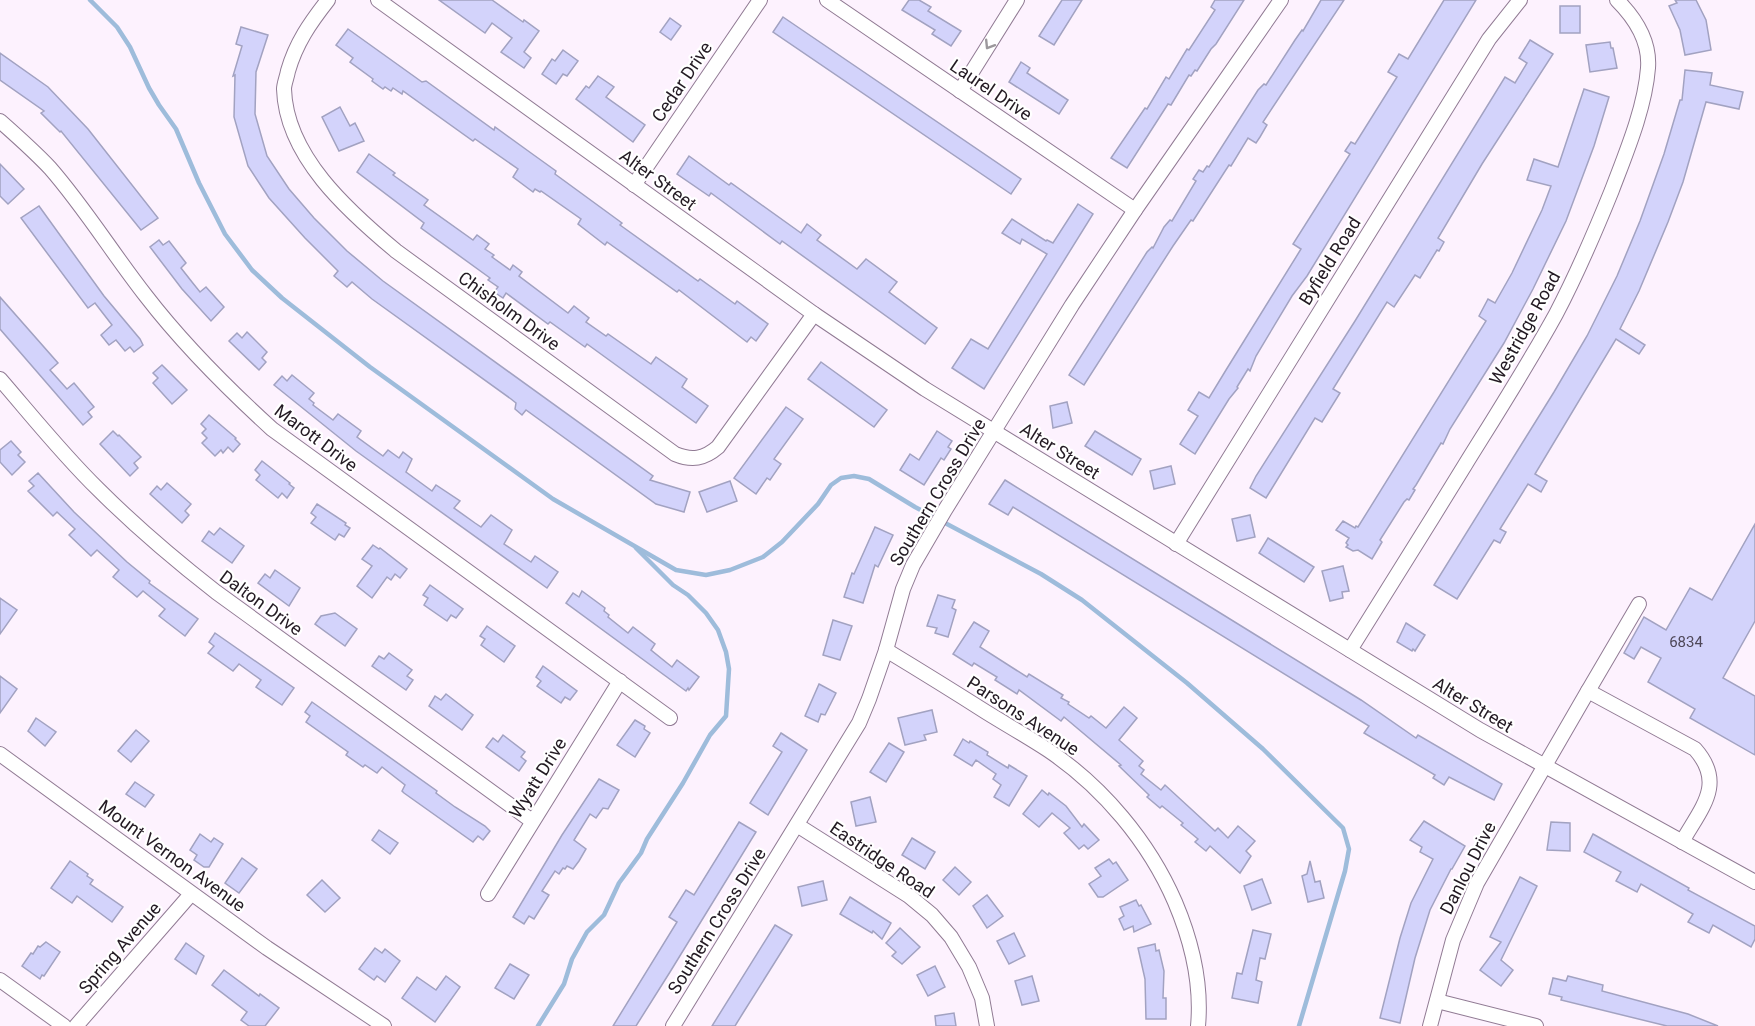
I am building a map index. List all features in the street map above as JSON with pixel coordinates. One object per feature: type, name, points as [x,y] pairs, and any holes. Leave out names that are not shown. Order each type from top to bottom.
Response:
[{"type":"street","name":"Chisholm Drive","points":[[328,0],[297,45],[284,88],[288,115],[296,142],[313,168],[368,228],[396,251],[675,454],[686,459],[697,459],[708,456],[718,447],[814,314]]},
{"type":"street","name":"Alter Street","points":[[378,0],[891,367],[1432,702],[1544,767],[1755,882]]},
{"type":"street","name":"Cedar Drive","points":[[634,185],[760,0]]},
{"type":"street","name":"Laurel Drive","points":[[826,0],[1135,210]]},
{"type":"street","points":[[960,91],[1017,0]]},
{"type":"street","name":"Southern Cross Drive","points":[[673,1026],[859,723],[886,650],[903,589],[913,565],[945,510],[1072,305],[1281,0]]},
{"type":"street","name":"Byfield Road","points":[[1176,544],[1489,39],[1520,0]]},
{"type":"street","name":"Westridge Road","points":[[1350,650],[1524,370],[1580,266],[1604,211],[1622,164],[1643,96],[1648,67],[1643,37],[1617,0]]},
{"type":"street","name":"Marott Drive","points":[[0,121],[50,168],[147,297],[178,334],[237,397],[263,421],[312,459],[670,718]]},
{"type":"street","name":"Dalton Drive","points":[[0,379],[61,451],[172,558],[532,821]]},
{"type":"street","name":"Danlou Drive","points":[[1430,1026],[1453,940],[1472,894],[1639,604]]},
{"type":"street","name":"Parsons Avenue","points":[[886,650],[1049,751],[1093,787],[1129,826],[1156,864],[1181,915],[1192,949],[1198,987],[1198,1026]]},
{"type":"street","name":"Wyatt Drive","points":[[488,894],[620,681]]},
{"type":"street","points":[[1588,691],[1695,749],[1704,760],[1711,783],[1682,842]]},
{"type":"street","name":"Mount Vernon Avenue","points":[[0,754],[191,894],[384,1026]]},
{"type":"street","name":"Eastridge Road","points":[[797,825],[909,896],[932,915],[951,937],[969,966],[981,998],[987,1026]]},
{"type":"street","name":"Spring Avenue","points":[[76,1026],[191,894]]},
{"type":"street","points":[[0,980],[64,1026]]},
{"type":"street","points":[[1437,1001],[1536,1026]]},
{"type":"building","points":[[439,0],[492,0],[539,31],[524,52],[531,58],[524,68],[501,52],[512,38],[492,23],[485,33]]},
{"type":"building","points":[[909,0],[919,0],[931,7],[928,11],[961,31],[951,46],[932,34],[935,30],[902,10]]},
{"type":"building","points":[[1062,0],[1082,0],[1054,45],[1039,36]]},
{"type":"building","points":[[1215,0],[1244,0],[1197,71],[1189,75],[1171,105],[1168,104],[1127,168],[1111,158],[1145,108],[1147,109],[1166,77],[1169,79],[1187,49],[1189,50],[1215,10],[1211,7]]},
{"type":"building","points":[[1321,0],[1344,0],[1263,122],[1267,125],[1256,143],[1248,138],[1193,221],[1191,220],[1173,246],[1084,385],[1069,375],[1147,252],[1153,248],[1164,227],[1170,220],[1172,221],[1196,181],[1193,179],[1199,170],[1203,172],[1207,166],[1209,167],[1258,90],[1264,84],[1266,85],[1303,31]]},
{"type":"building","points":[[1444,0],[1476,0],[1307,276],[1292,296],[1256,356],[1250,371],[1248,369],[1195,454],[1180,444],[1198,416],[1188,410],[1199,392],[1209,398],[1301,249],[1293,244],[1350,154],[1345,151],[1351,142],[1355,144],[1397,77],[1388,72],[1399,54],[1408,59]]},
{"type":"building","points":[[1675,0],[1696,0],[1706,20],[1711,50],[1685,55],[1680,30],[1669,6],[1677,3]]},
{"type":"building","points":[[1560,6],[1580,6],[1580,33],[1560,33]]},
{"type":"building","points":[[783,17],[1021,179],[1011,194],[773,32]]},
{"type":"building","points":[[670,18],[681,26],[671,40],[660,32]]},
{"type":"building","points":[[241,27],[268,35],[256,72],[255,114],[267,156],[289,189],[314,218],[347,251],[383,281],[653,476],[650,480],[690,492],[684,512],[656,504],[526,410],[522,415],[515,409],[516,403],[511,399],[372,299],[352,282],[347,287],[334,276],[338,271],[269,198],[248,166],[234,117],[235,75],[233,76],[242,46],[236,44]]},
{"type":"building","points":[[348,29],[494,130],[495,127],[556,171],[555,174],[622,223],[620,225],[698,281],[700,279],[735,304],[737,301],[768,324],[756,341],[751,337],[747,342],[679,290],[677,292],[607,242],[605,245],[578,224],[581,219],[541,191],[535,189],[533,192],[513,177],[518,169],[475,139],[473,141],[403,91],[402,94],[393,88],[391,91],[385,87],[383,89],[372,81],[373,79],[350,62],[353,58],[336,45]]},
{"type":"building","points":[[1530,40],[1553,54],[1482,164],[1438,238],[1444,242],[1439,251],[1437,250],[1420,278],[1415,275],[1394,307],[1387,302],[1333,389],[1340,393],[1322,422],[1315,418],[1266,498],[1250,488],[1256,476],[1355,321],[1505,77],[1515,83],[1527,63],[1519,58]]},
{"type":"building","points":[[1610,42],[1617,68],[1590,72],[1586,45]]},
{"type":"building","points":[[563,50],[578,61],[567,76],[563,74],[556,84],[542,74],[552,59],[555,61]]},
{"type":"building","points":[[0,53],[48,87],[88,129],[158,218],[141,230],[61,131],[41,113],[44,111],[0,80]]},
{"type":"building","points":[[1021,62],[1030,68],[1027,73],[1068,100],[1059,114],[1009,82]]},
{"type":"building","points":[[1685,70],[1712,73],[1710,85],[1743,92],[1739,109],[1706,102],[1683,182],[1668,222],[1620,329],[1645,345],[1639,354],[1616,339],[1535,474],[1547,481],[1541,492],[1528,484],[1500,529],[1506,532],[1500,543],[1494,540],[1457,599],[1434,585],[1554,392],[1587,336],[1617,276],[1640,221],[1680,100],[1682,100]]},
{"type":"building","points":[[598,76],[614,87],[606,97],[645,125],[633,142],[576,99]]},
{"type":"building","points":[[1584,89],[1609,97],[1594,146],[1566,221],[1533,289],[1504,343],[1413,489],[1415,490],[1409,500],[1404,502],[1380,540],[1382,542],[1372,559],[1358,550],[1353,551],[1346,547],[1349,538],[1336,530],[1343,521],[1355,528],[1358,527],[1486,321],[1479,316],[1488,299],[1495,303],[1512,273],[1551,186],[1527,180],[1534,159],[1558,167]]},
{"type":"building","points":[[340,107],[350,126],[355,123],[364,141],[339,151],[322,117]]},
{"type":"building","points":[[369,154],[395,173],[393,175],[428,200],[424,205],[473,240],[477,235],[489,244],[485,249],[494,255],[492,257],[510,270],[513,265],[522,272],[519,276],[568,313],[574,306],[589,318],[586,322],[606,336],[608,334],[651,364],[656,357],[687,379],[682,387],[708,406],[696,423],[587,344],[585,347],[550,322],[548,324],[506,293],[503,298],[494,292],[498,287],[488,280],[490,278],[421,228],[424,223],[357,172]]},
{"type":"building","points":[[689,156],[801,233],[807,224],[821,235],[817,240],[857,269],[866,259],[897,282],[889,292],[937,328],[925,344],[782,241],[780,244],[711,193],[709,196],[677,174]]},
{"type":"building","points":[[0,164],[24,189],[8,204],[0,196]]},
{"type":"building","points":[[1078,204],[1093,214],[984,389],[952,368],[971,339],[988,349],[1047,254],[1022,239],[1020,244],[1002,233],[1012,219],[1046,241],[1053,243]]},
{"type":"building","points":[[39,206],[104,296],[140,339],[143,345],[134,352],[130,347],[125,351],[116,340],[109,345],[101,335],[112,325],[95,303],[88,308],[21,218]]},
{"type":"building","points":[[159,240],[163,245],[169,241],[186,263],[181,268],[200,292],[206,287],[224,307],[211,321],[182,289],[150,247]]},
{"type":"building","points":[[0,297],[58,363],[50,370],[67,389],[74,383],[94,407],[88,412],[92,417],[83,425],[0,329]]},
{"type":"building","points":[[247,332],[267,352],[262,358],[266,362],[259,370],[229,341],[237,333],[242,338]]},
{"type":"building","points":[[821,362],[887,410],[874,427],[808,379]]},
{"type":"building","points":[[162,365],[187,390],[172,404],[153,383],[158,378],[153,373]]},
{"type":"building","points":[[292,375],[314,393],[309,399],[314,403],[313,405],[333,420],[338,414],[361,431],[357,437],[383,456],[388,450],[399,458],[403,452],[412,459],[406,472],[432,491],[436,485],[460,501],[454,508],[475,523],[481,527],[491,515],[512,530],[504,544],[531,562],[535,556],[558,572],[547,588],[356,451],[274,385],[282,376],[287,381]]},
{"type":"building","points":[[1067,402],[1072,423],[1053,428],[1050,406]]},
{"type":"building","points":[[786,407],[803,419],[774,459],[781,464],[756,494],[734,478]]},
{"type":"building","points":[[209,415],[240,444],[233,452],[228,447],[223,453],[221,450],[215,456],[202,443],[207,438],[202,433],[206,429],[201,424]]},
{"type":"building","points":[[113,431],[141,457],[134,463],[138,468],[130,476],[100,444]]},
{"type":"building","points":[[937,431],[952,441],[948,447],[951,449],[944,460],[941,458],[924,485],[900,470],[910,454],[919,460]]},
{"type":"building","points":[[1095,431],[1141,459],[1132,475],[1085,446]]},
{"type":"building","points":[[11,441],[21,452],[18,455],[25,462],[12,475],[0,462],[0,450]]},
{"type":"building","points":[[262,461],[294,488],[287,498],[282,493],[278,498],[256,480],[260,475],[255,470]]},
{"type":"building","points":[[1171,466],[1175,484],[1154,489],[1150,471]]},
{"type":"building","points":[[38,473],[74,512],[150,581],[149,583],[198,619],[185,636],[159,616],[165,609],[143,591],[137,597],[113,577],[119,570],[97,550],[91,556],[69,535],[75,529],[57,512],[53,516],[28,491],[34,486],[29,481]]},
{"type":"building","points":[[1005,480],[1361,700],[1416,738],[1418,735],[1502,784],[1494,800],[1449,777],[1444,785],[1433,778],[1435,775],[1364,733],[1369,726],[1013,507],[1008,515],[989,504]]},
{"type":"building","points":[[730,481],[737,501],[707,512],[699,492]]},
{"type":"building","points":[[167,483],[191,504],[185,511],[189,515],[182,523],[150,494],[157,486],[161,490]]},
{"type":"building","points":[[317,504],[346,523],[345,525],[350,528],[344,537],[339,534],[335,540],[311,523],[316,517],[311,513]]},
{"type":"building","points":[[1250,515],[1255,537],[1237,541],[1232,519]]},
{"type":"building","points":[[1755,524],[1755,621],[1723,678],[1755,696],[1755,755],[1690,718],[1695,709],[1648,682],[1661,658],[1641,647],[1634,659],[1624,653],[1644,617],[1666,630],[1690,588],[1712,600]]},
{"type":"building","points":[[875,527],[893,535],[878,567],[875,565],[863,603],[844,597],[852,573],[854,574]]},
{"type":"building","points":[[220,528],[244,546],[232,563],[202,541],[209,531],[214,535]]},
{"type":"building","points":[[1268,538],[1314,567],[1304,582],[1259,553]]},
{"type":"building","points":[[373,545],[407,569],[400,578],[395,574],[391,580],[387,577],[372,598],[357,586],[372,566],[362,559]]},
{"type":"building","points":[[1343,566],[1349,591],[1342,592],[1343,598],[1330,601],[1322,571]]},
{"type":"building","points":[[275,570],[300,588],[289,606],[258,583],[265,574],[270,578]]},
{"type":"building","points":[[430,585],[463,609],[456,618],[451,615],[447,621],[424,605],[428,598],[423,595]]},
{"type":"building","points":[[582,591],[605,608],[604,611],[609,615],[608,617],[628,633],[633,627],[655,644],[651,650],[672,667],[677,660],[699,677],[689,690],[688,688],[686,691],[566,603],[573,593],[579,597]]},
{"type":"building","points":[[938,595],[955,600],[952,608],[956,610],[948,637],[935,633],[937,628],[927,626]]},
{"type":"building","points":[[0,598],[17,610],[0,634]]},
{"type":"building","points":[[335,613],[357,629],[345,646],[315,624],[321,616]]},
{"type":"building","points":[[833,620],[852,626],[840,660],[823,655]]},
{"type":"building","points":[[974,622],[989,631],[980,647],[1027,677],[1029,674],[1063,695],[1061,698],[1089,718],[1091,716],[1106,728],[1124,707],[1137,718],[1119,740],[1143,761],[1139,766],[1144,770],[1141,774],[1161,790],[1165,785],[1215,831],[1218,828],[1228,838],[1238,826],[1255,841],[1246,851],[1251,856],[1240,873],[1210,846],[1206,851],[1195,842],[1198,839],[1181,825],[1183,823],[1147,797],[1149,795],[1119,766],[1121,765],[1064,717],[1061,721],[1019,690],[1017,694],[995,680],[997,677],[974,663],[972,666],[953,654]]},
{"type":"building","points":[[1406,623],[1425,635],[1415,651],[1397,642]]},
{"type":"building","points":[[487,626],[515,646],[504,662],[481,645],[485,639],[480,636]]},
{"type":"building","points":[[215,633],[294,688],[282,705],[256,687],[261,680],[239,664],[233,671],[208,653],[214,646],[209,642]]},
{"type":"building","points":[[389,653],[412,670],[407,676],[413,680],[406,690],[372,666],[379,656],[384,659]]},
{"type":"building","points":[[543,666],[577,691],[570,700],[565,697],[561,703],[537,686],[541,681],[536,677]]},
{"type":"building","points":[[0,676],[17,689],[0,713]]},
{"type":"building","points":[[819,684],[836,693],[825,715],[821,714],[818,722],[805,716]]},
{"type":"building","points":[[446,694],[473,715],[462,730],[429,706],[435,696],[441,700]]},
{"type":"building","points":[[312,702],[490,831],[483,840],[478,836],[473,842],[404,793],[402,791],[405,785],[382,767],[377,773],[365,765],[363,767],[346,755],[348,752],[306,722],[310,716],[305,712]]},
{"type":"building","points":[[932,710],[937,732],[924,735],[926,740],[905,745],[898,718]]},
{"type":"building","points":[[36,718],[56,732],[45,746],[28,731]]},
{"type":"building","points":[[635,720],[645,726],[644,729],[650,733],[635,757],[617,745]]},
{"type":"building","points":[[136,730],[149,741],[131,762],[118,751]]},
{"type":"building","points":[[781,733],[807,750],[768,815],[750,803],[782,752],[773,746]]},
{"type":"building","points":[[503,735],[525,752],[521,757],[526,761],[519,771],[486,747],[493,738],[498,742]]},
{"type":"building","points":[[963,739],[988,752],[987,755],[1008,768],[1009,765],[1027,776],[1009,806],[994,797],[1001,785],[993,779],[996,774],[976,760],[972,766],[954,755]]},
{"type":"building","points":[[889,743],[904,752],[886,782],[870,772]]},
{"type":"building","points":[[599,779],[619,790],[608,809],[603,808],[596,818],[590,814],[574,840],[586,849],[579,861],[573,869],[567,866],[559,874],[555,871],[542,891],[549,895],[534,919],[529,916],[524,924],[513,917]]},
{"type":"building","points":[[135,782],[154,795],[145,807],[126,794]]},
{"type":"building","points":[[1042,790],[1066,806],[1082,827],[1084,824],[1099,840],[1088,849],[1084,845],[1079,849],[1064,833],[1070,828],[1052,813],[1039,827],[1023,814]]},
{"type":"building","points":[[870,797],[876,822],[856,826],[851,802]]},
{"type":"building","points":[[1424,821],[1465,846],[1430,910],[1415,958],[1400,1023],[1380,1018],[1411,903],[1433,859],[1420,852],[1422,847],[1410,840]]},
{"type":"building","points":[[739,822],[756,832],[670,972],[636,1026],[613,1026],[677,922],[669,917],[686,890],[694,895]]},
{"type":"building","points":[[1551,822],[1570,823],[1570,851],[1547,850]]},
{"type":"building","points":[[379,830],[398,843],[390,854],[372,840]]},
{"type":"building","points":[[200,834],[211,842],[214,838],[223,844],[209,867],[204,867],[194,860],[197,855],[190,850]]},
{"type":"building","points":[[1593,834],[1755,926],[1755,939],[1751,947],[1713,925],[1709,933],[1688,922],[1693,914],[1641,884],[1637,892],[1616,881],[1621,872],[1584,852]]},
{"type":"building","points":[[912,838],[935,852],[925,869],[902,855]]},
{"type":"building","points":[[242,858],[257,869],[239,893],[225,883]]},
{"type":"building","points":[[1109,859],[1113,864],[1116,862],[1128,880],[1103,897],[1098,897],[1089,884],[1101,876],[1095,868]]},
{"type":"building","points":[[70,861],[88,874],[87,876],[93,880],[90,884],[123,907],[112,922],[77,896],[72,903],[51,888]]},
{"type":"building","points":[[1310,861],[1315,882],[1320,881],[1324,898],[1308,902],[1302,876],[1307,874]]},
{"type":"building","points":[[955,867],[971,882],[959,895],[943,880]]},
{"type":"building","points":[[1520,877],[1537,886],[1501,960],[1513,970],[1501,986],[1480,970],[1501,942],[1490,937]]},
{"type":"building","points":[[1262,879],[1271,903],[1252,910],[1244,886]]},
{"type":"building","points":[[322,880],[340,898],[325,912],[307,895]]},
{"type":"building","points":[[823,881],[827,900],[802,906],[798,887]]},
{"type":"building","points":[[987,895],[1003,916],[987,928],[973,906]]},
{"type":"building","points":[[850,897],[891,923],[882,939],[873,931],[872,933],[840,914]]},
{"type":"building","points":[[1136,900],[1151,924],[1134,932],[1133,926],[1124,930],[1119,919],[1124,916],[1120,907]]},
{"type":"building","points":[[775,925],[792,935],[735,1026],[712,1026]]},
{"type":"building","points":[[900,928],[920,947],[902,964],[892,956],[896,952],[886,943]]},
{"type":"building","points":[[1253,930],[1271,934],[1265,959],[1260,958],[1256,980],[1262,982],[1258,1003],[1232,998],[1237,973],[1242,974]]},
{"type":"building","points":[[1014,933],[1025,956],[1009,964],[997,941]]},
{"type":"building","points":[[46,942],[60,952],[40,979],[22,966],[38,946]]},
{"type":"building","points":[[186,943],[204,956],[196,974],[175,959]]},
{"type":"building","points":[[1155,944],[1156,951],[1159,950],[1164,971],[1163,998],[1166,998],[1166,1019],[1146,1019],[1145,979],[1138,948]]},
{"type":"building","points":[[375,948],[382,953],[385,949],[400,961],[385,982],[377,976],[374,980],[359,969]]},
{"type":"building","points":[[510,964],[529,975],[514,999],[495,988]]},
{"type":"building","points":[[935,966],[945,987],[928,996],[917,975]]},
{"type":"building","points":[[224,970],[279,1008],[265,1026],[249,1026],[241,1020],[247,1012],[212,985]]},
{"type":"building","points":[[446,976],[460,987],[435,1022],[402,998],[417,977],[436,990]]},
{"type":"building","points":[[1032,976],[1039,1001],[1022,1005],[1015,981]]},
{"type":"building","points":[[1568,976],[1603,985],[1602,991],[1688,1014],[1718,1026],[1667,1026],[1561,1000],[1562,997],[1549,994],[1553,978],[1566,981]]},
{"type":"building","points":[[954,1013],[956,1026],[936,1026],[935,1016]]},
{"type":"waterway","points":[[90,0],[117,27],[130,47],[149,88],[176,129],[199,183],[225,234],[252,270],[282,298],[370,367],[553,499],[676,570],[706,575],[730,570],[763,557],[782,542],[818,504],[831,485],[841,478],[854,476],[869,479],[915,507],[1041,574],[1082,600],[1187,683],[1263,749],[1343,828],[1349,849],[1345,871],[1299,1026]]},
{"type":"waterway","points":[[538,1026],[564,984],[572,959],[587,932],[604,915],[619,883],[641,853],[647,839],[710,735],[726,716],[729,669],[718,630],[706,613],[688,595],[673,585],[636,548]]}]
